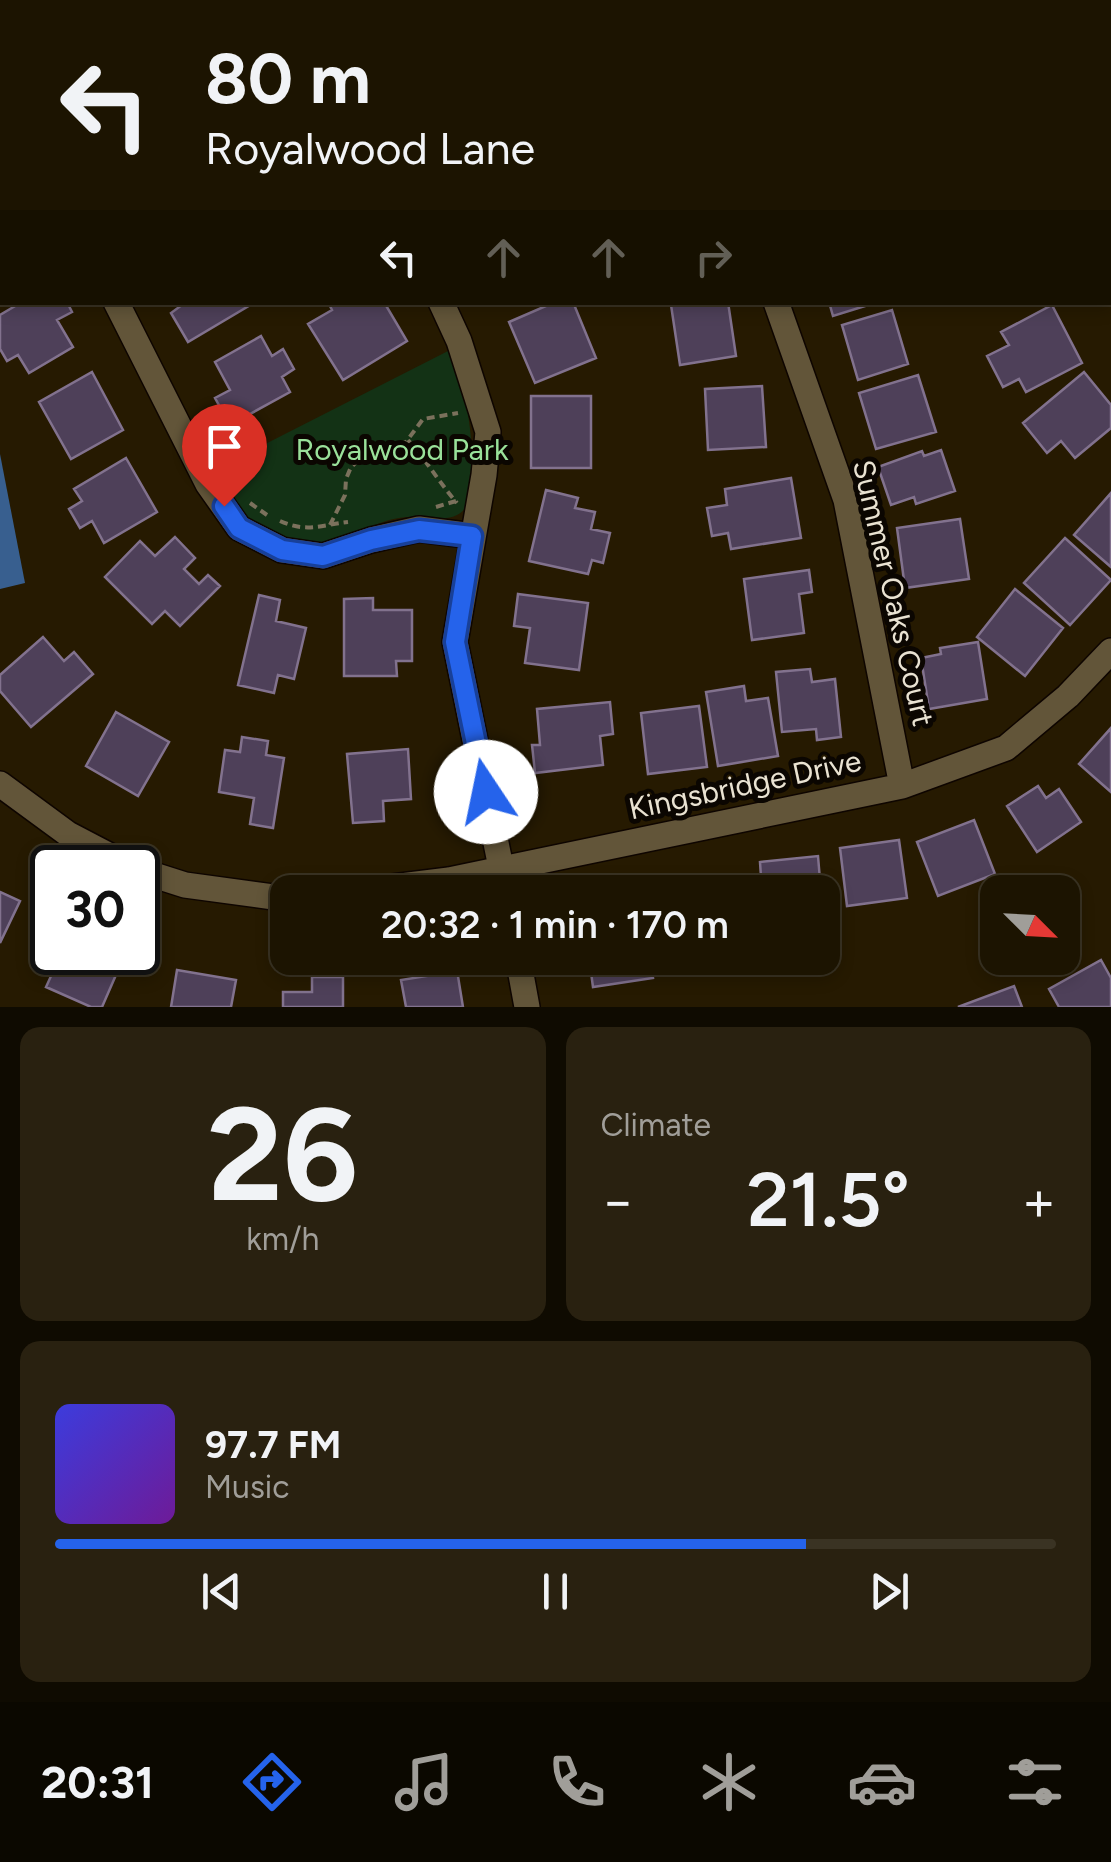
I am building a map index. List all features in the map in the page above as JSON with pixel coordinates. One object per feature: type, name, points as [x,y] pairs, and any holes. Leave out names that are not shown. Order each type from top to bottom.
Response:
[{"type":"street","points":[[118,305],[208,484],[239,528],[282,550],[323,556],[419,530],[474,531]]},
{"type":"street","points":[[442,305],[459,342],[488,432],[455,642],[503,875]]},
{"type":"street","name":"Summer Oaks Court","points":[[777,305],[846,500],[902,786]]},
{"type":"street","name":"Kingsbridge Drive","points":[[525,875],[902,786],[1006,748],[1068,696],[1111,651]]},
{"type":"street","points":[[0,784],[89,845]]},
{"type":"street","points":[[160,877],[185,885],[270,896]]},
{"type":"street","points":[[521,975],[527,1007]]},
{"type":"path","points":[[330,525],[351,467],[360,460],[408,440],[423,419],[463,411],[464,424]]},
{"type":"path","points":[[408,440],[431,465],[434,476],[474,531]]},
{"type":"path","points":[[427,508],[455,502],[462,495]]},
{"type":"path","points":[[246,501],[292,527],[316,529],[359,520]]},
{"type":"green space","name":"Royalwood Park","points":[[450,350],[463,387],[472,449],[472,483],[460,513],[446,518],[395,519],[337,543],[307,547],[271,534],[239,511],[214,470]]},
{"type":"water","points":[[0,454],[25,583],[0,589]]},
{"type":"building","points":[[17,305],[68,305],[72,312],[57,320],[73,347],[29,373],[18,355],[7,361],[0,349],[0,315]]},
{"type":"building","points":[[182,305],[250,305],[188,342],[171,313]]},
{"type":"building","points":[[330,305],[386,305],[407,341],[343,380],[308,324],[332,310]]},
{"type":"building","points":[[548,305],[574,305],[596,358],[535,383],[509,322]]},
{"type":"building","points":[[671,305],[728,305],[736,356],[680,365]]},
{"type":"building","points":[[830,305],[868,305],[833,316]]},
{"type":"building","points":[[1052,305],[1082,363],[1026,392],[1019,379],[1003,387],[987,356],[1009,345],[1001,332]]},
{"type":"building","points":[[892,310],[908,364],[858,380],[842,325]]},
{"type":"building","points":[[261,336],[272,356],[283,349],[294,369],[282,377],[290,392],[230,425],[215,398],[230,390],[215,362]]},
{"type":"building","points":[[92,372],[123,430],[71,459],[39,402]]},
{"type":"building","points":[[1084,372],[1111,405],[1111,428],[1075,458],[1061,441],[1047,453],[1023,423]]},
{"type":"building","points":[[918,375],[936,432],[876,449],[859,393]]},
{"type":"building","points":[[762,386],[766,447],[708,450],[705,389]]},
{"type":"building","points":[[531,396],[591,396],[591,468],[531,468]]},
{"type":"building","points":[[941,450],[955,491],[916,504],[914,497],[891,505],[878,467],[922,451],[924,456]]},
{"type":"building","points":[[126,458],[157,512],[104,543],[92,521],[80,528],[69,509],[82,501],[74,489]]},
{"type":"building","points":[[791,478],[801,538],[731,549],[728,533],[712,536],[707,508],[727,505],[725,489]]},
{"type":"building","points":[[546,490],[578,498],[575,508],[595,512],[591,529],[610,533],[603,563],[592,560],[588,574],[529,561]]},
{"type":"building","points":[[1111,493],[1111,567],[1074,535]]},
{"type":"building","points":[[960,519],[969,579],[905,588],[897,528]]},
{"type":"building","points":[[175,537],[195,558],[184,569],[199,584],[208,575],[220,586],[180,626],[165,611],[152,624],[105,577],[140,541],[155,556]]},
{"type":"building","points":[[1065,538],[1111,580],[1070,625],[1024,583]]},
{"type":"building","points":[[809,570],[812,592],[799,594],[804,633],[752,640],[744,579]]},
{"type":"building","points":[[1015,589],[1063,628],[1025,676],[977,637]]},
{"type":"building","points":[[518,594],[588,603],[579,670],[525,663],[530,628],[514,626]]},
{"type":"building","points":[[259,595],[280,600],[276,621],[306,628],[294,679],[278,675],[274,693],[238,685]]},
{"type":"building","points":[[373,598],[373,610],[412,610],[412,661],[396,661],[397,676],[344,676],[344,599]]},
{"type":"building","points":[[43,637],[64,661],[74,652],[93,674],[31,727],[0,691],[0,675]]},
{"type":"building","points":[[978,642],[987,699],[929,709],[921,658],[941,654],[940,648]]},
{"type":"building","points":[[810,669],[812,682],[835,679],[841,737],[817,740],[816,729],[782,732],[776,672]]},
{"type":"building","points":[[744,686],[746,701],[768,698],[778,756],[718,766],[706,692]]},
{"type":"building","points":[[610,702],[613,734],[600,736],[603,765],[535,773],[532,745],[540,745],[537,709]]},
{"type":"building","points":[[699,706],[707,767],[648,774],[641,713]]},
{"type":"building","points":[[116,712],[169,742],[138,796],[86,766]]},
{"type":"building","points":[[1111,728],[1111,792],[1079,764]]},
{"type":"building","points":[[242,737],[268,741],[266,755],[284,758],[273,828],[250,824],[254,798],[219,792],[225,750],[240,752]]},
{"type":"building","points":[[408,749],[411,799],[383,801],[384,821],[353,823],[347,754]]},
{"type":"building","points":[[1038,786],[1046,798],[1059,789],[1081,822],[1037,852],[1007,806]]},
{"type":"building","points":[[974,820],[995,874],[980,875],[980,880],[938,896],[917,842]]},
{"type":"building","points":[[899,840],[907,898],[847,906],[840,848]]},
{"type":"building","points":[[818,856],[820,875],[761,875],[760,862]]},
{"type":"building","points":[[0,892],[20,901],[0,943]]},
{"type":"building","points":[[1101,960],[1111,978],[1111,1007],[1059,1007],[1049,989]]},
{"type":"building","points":[[177,970],[236,980],[231,1007],[171,1007]]},
{"type":"building","points":[[51,975],[116,975],[102,1007],[91,1007],[46,987]]},
{"type":"building","points":[[458,975],[463,1007],[406,1007],[401,980]]},
{"type":"building","points":[[591,975],[653,975],[653,978],[593,987]]},
{"type":"building","points":[[312,977],[343,977],[343,1007],[283,1007],[283,992],[312,992]]},
{"type":"building","points":[[1014,986],[1022,1007],[958,1007]]},
{"type":"route","points":[[224,506],[239,528],[282,550],[323,556],[419,530],[472,536],[455,642],[486,792]]}]
